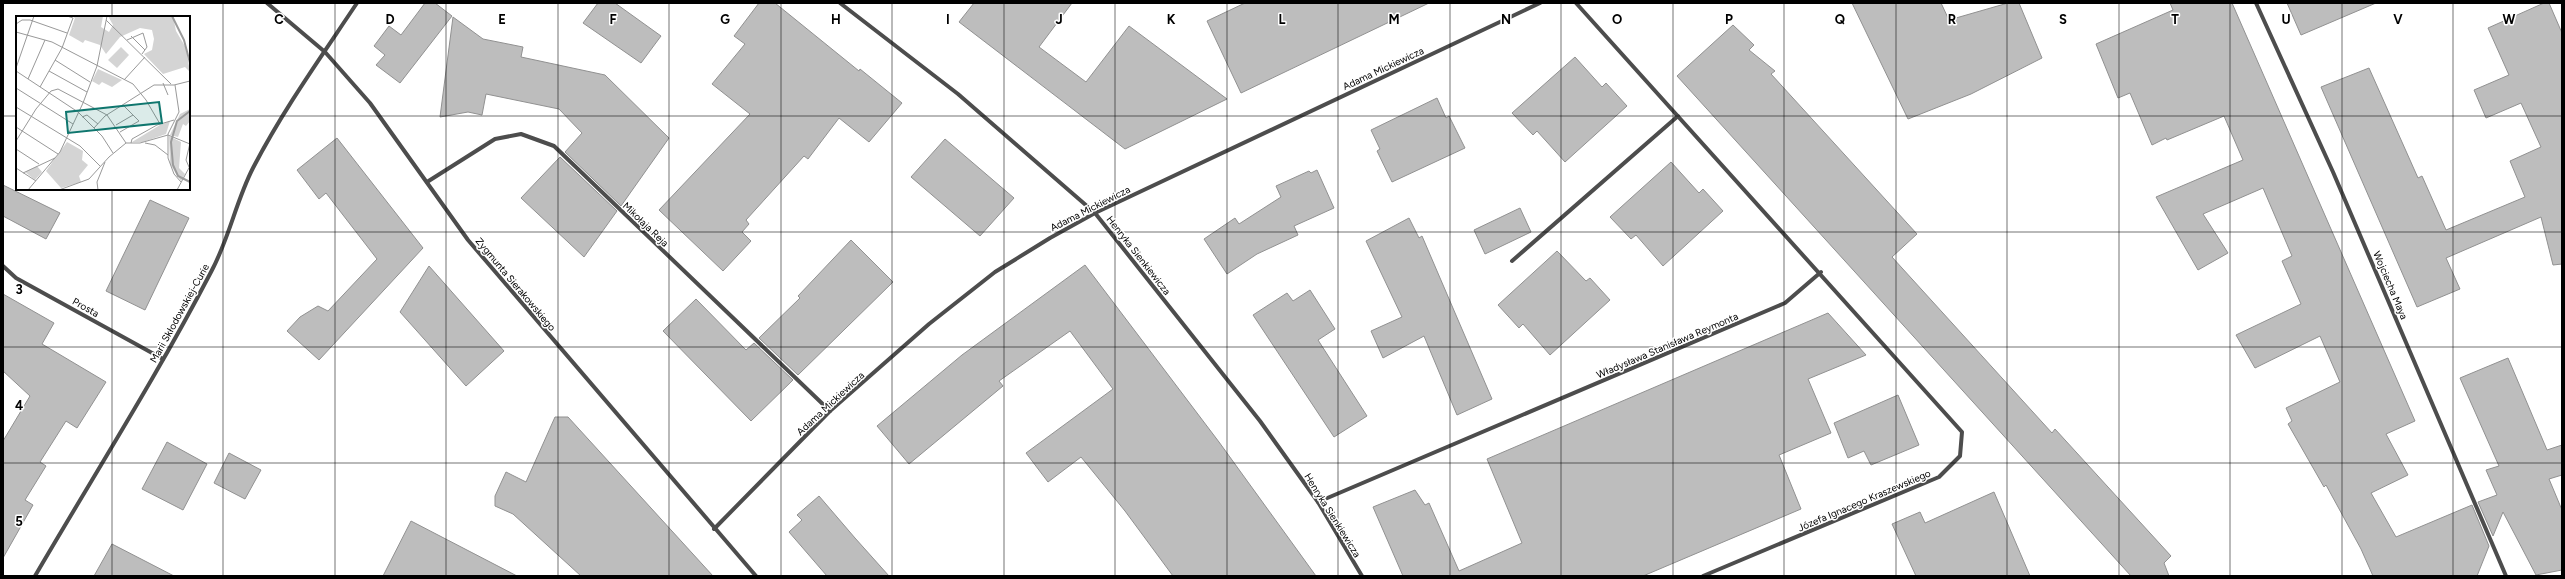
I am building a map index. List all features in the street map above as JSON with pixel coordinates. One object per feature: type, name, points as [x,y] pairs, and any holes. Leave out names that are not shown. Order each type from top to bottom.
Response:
[{"type":"street","name":"Zygmunta Sierakowskiego","points":[[267,3],[325,52],[370,103],[468,240],[714,529],[756,576]]},
{"type":"street","name":"Marii Skłodowskiej-Curie","points":[[35,576],[163,359],[224,245],[252,170],[270,137],[358,3]]},
{"type":"street","name":"Henryka Sienkiewicza","points":[[840,3],[958,94],[1095,213],[1260,420],[1318,502],[1362,576]]},
{"type":"street","name":"Adama Mickiewicza","points":[[714,529],[830,411],[929,324],[995,272],[1050,238],[1095,213],[1540,3]]},
{"type":"street","points":[[1576,3],[1821,272]]},
{"type":"street","name":"Wojciecha Maya","points":[[2256,3],[2336,179],[2506,576]]},
{"type":"street","points":[[1512,261],[1678,116]]},
{"type":"street","name":"Mikołaja Reja","points":[[427,182],[496,139],[521,134],[554,146],[830,411]]},
{"type":"street","name":"Prosta","points":[[3,266],[16,278],[163,359]]},
{"type":"street","name":"Władysława Stanisława Reymonta","points":[[1318,502],[1785,303],[1821,272]]},
{"type":"street","name":"Józefa Ignacego Kraszewskiego","points":[[1703,576],[1938,477],[1960,456],[1962,432],[1821,272]]},
{"type":"building","points":[[425,3],[435,3],[452,16],[400,83],[376,65],[385,55],[374,46],[389,26],[401,35]]},
{"type":"building","points":[[598,3],[615,3],[661,36],[641,63],[583,23]]},
{"type":"building","points":[[759,3],[775,3],[859,71],[860,69],[902,103],[869,142],[839,118],[808,159],[804,156],[746,220],[749,224],[742,232],[751,241],[723,271],[659,210],[750,114],[712,84],[745,44],[734,36]]},
{"type":"building","points":[[974,3],[1072,3],[1039,47],[1086,82],[1129,26],[1227,99],[1125,149],[959,22]]},
{"type":"building","points":[[1245,3],[1429,3],[1241,93],[1207,21]]},
{"type":"building","points":[[1852,3],[1941,3],[1949,20],[2008,3],[2019,3],[2042,58],[1971,94],[1908,119]]},
{"type":"building","points":[[2170,3],[2232,3],[2415,421],[2386,434],[2408,475],[2371,493],[2396,537],[2472,505],[2489,546],[2477,576],[2373,576],[2361,549],[2326,485],[2324,487],[2288,424],[2292,421],[2286,408],[2340,382],[2320,336],[2255,368],[2236,335],[2301,304],[2282,261],[2292,256],[2263,188],[2203,214],[2228,253],[2198,270],[2156,197],[2243,160],[2224,116],[2167,140],[2166,138],[2152,145],[2130,93],[2118,98],[2096,44],[2173,10]]},
{"type":"building","points":[[2287,3],[2376,3],[2301,35]]},
{"type":"building","points":[[2544,3],[2549,3],[2562,33],[2562,264],[2553,265],[2541,217],[2446,258],[2460,289],[2417,307],[2321,87],[2369,68],[2418,178],[2422,176],[2446,230],[2525,197],[2510,161],[2541,147],[2521,103],[2486,118],[2474,90],[2509,75],[2488,28]]},
{"type":"building","points":[[453,17],[483,39],[523,47],[521,57],[605,75],[669,138],[621,206],[565,152],[582,133],[559,109],[486,94],[482,115],[468,112],[440,117]]},
{"type":"building","points":[[1733,25],[1754,45],[1749,50],[1775,71],[1771,74],[1917,234],[1892,257],[2052,433],[2055,429],[2171,556],[2164,563],[2169,576],[2131,576],[1677,76]]},
{"type":"building","points":[[1575,57],[1602,87],[1606,83],[1627,106],[1565,162],[1537,131],[1533,135],[1512,113]]},
{"type":"building","points":[[1437,98],[1446,118],[1449,116],[1465,148],[1392,182],[1377,151],[1380,149],[1371,130]]},
{"type":"building","points":[[337,138],[423,248],[319,360],[287,331],[300,317],[318,306],[328,311],[377,259],[326,193],[319,199],[297,170]]},
{"type":"building","points":[[945,139],[1014,198],[980,236],[911,177]]},
{"type":"building","points":[[560,157],[617,211],[584,257],[521,198]]},
{"type":"building","points":[[1671,162],[1699,193],[1703,189],[1723,211],[1663,266],[1636,235],[1631,239],[1610,217]]},
{"type":"building","points":[[1317,170],[1334,208],[1294,226],[1298,235],[1257,254],[1227,274],[1204,239],[1235,218],[1239,224],[1281,197],[1276,186],[1309,171],[1311,173]]},
{"type":"building","points":[[3,185],[60,213],[46,239],[3,216]]},
{"type":"building","points":[[150,200],[189,218],[145,310],[106,291]]},
{"type":"building","points":[[1520,208],[1531,232],[1485,254],[1474,230]]},
{"type":"building","points":[[1409,218],[1419,238],[1422,236],[1492,399],[1457,415],[1424,336],[1383,358],[1371,331],[1402,317],[1366,241]]},
{"type":"building","points":[[851,240],[893,282],[798,375],[759,338],[800,298],[798,296]]},
{"type":"building","points":[[1557,251],[1586,281],[1590,278],[1610,300],[1550,355],[1523,324],[1519,328],[1498,305]]},
{"type":"building","points":[[1085,265],[1219,442],[1316,576],[1173,576],[1125,511],[1081,457],[1048,482],[1026,453],[1113,389],[1070,331],[999,381],[1003,386],[909,464],[877,426],[962,355]]},
{"type":"building","points":[[429,266],[504,351],[466,386],[400,312]]},
{"type":"building","points":[[1310,290],[1335,329],[1318,340],[1367,416],[1334,437],[1253,315],[1287,293],[1293,301]]},
{"type":"building","points":[[3,294],[54,323],[42,344],[106,382],[77,428],[66,421],[40,462],[46,466],[25,500],[33,505],[3,558],[3,441],[30,396],[3,371]]},
{"type":"building","points":[[696,299],[746,350],[754,343],[793,380],[751,421],[663,331]]},
{"type":"building","points":[[1828,313],[1866,355],[1808,379],[1831,433],[1779,455],[1801,509],[1643,576],[1403,576],[1373,507],[1415,490],[1425,505],[1429,503],[1459,571],[1522,543],[1487,459]]},
{"type":"building","points":[[2508,358],[2547,450],[2562,445],[2562,475],[2549,479],[2562,510],[2562,570],[2536,575],[2503,512],[2493,536],[2478,502],[2497,495],[2486,470],[2499,466],[2460,378]]},
{"type":"building","points":[[1898,395],[1919,445],[1871,465],[1864,451],[1848,458],[1834,423]]},
{"type":"building","points":[[555,417],[568,417],[713,576],[581,576],[513,514],[495,506],[495,496],[506,472],[526,482]]},
{"type":"building","points":[[167,442],[207,464],[183,510],[142,489]]},
{"type":"building","points":[[229,453],[261,470],[245,499],[214,483]]},
{"type":"building","points":[[1994,492],[2030,576],[1916,576],[1892,524],[1920,512],[1925,523]]},
{"type":"building","points":[[819,496],[889,576],[827,576],[789,532],[802,520],[797,515]]},
{"type":"building","points":[[411,521],[517,576],[383,576]]},
{"type":"building","points":[[112,544],[174,576],[94,576]]}]
